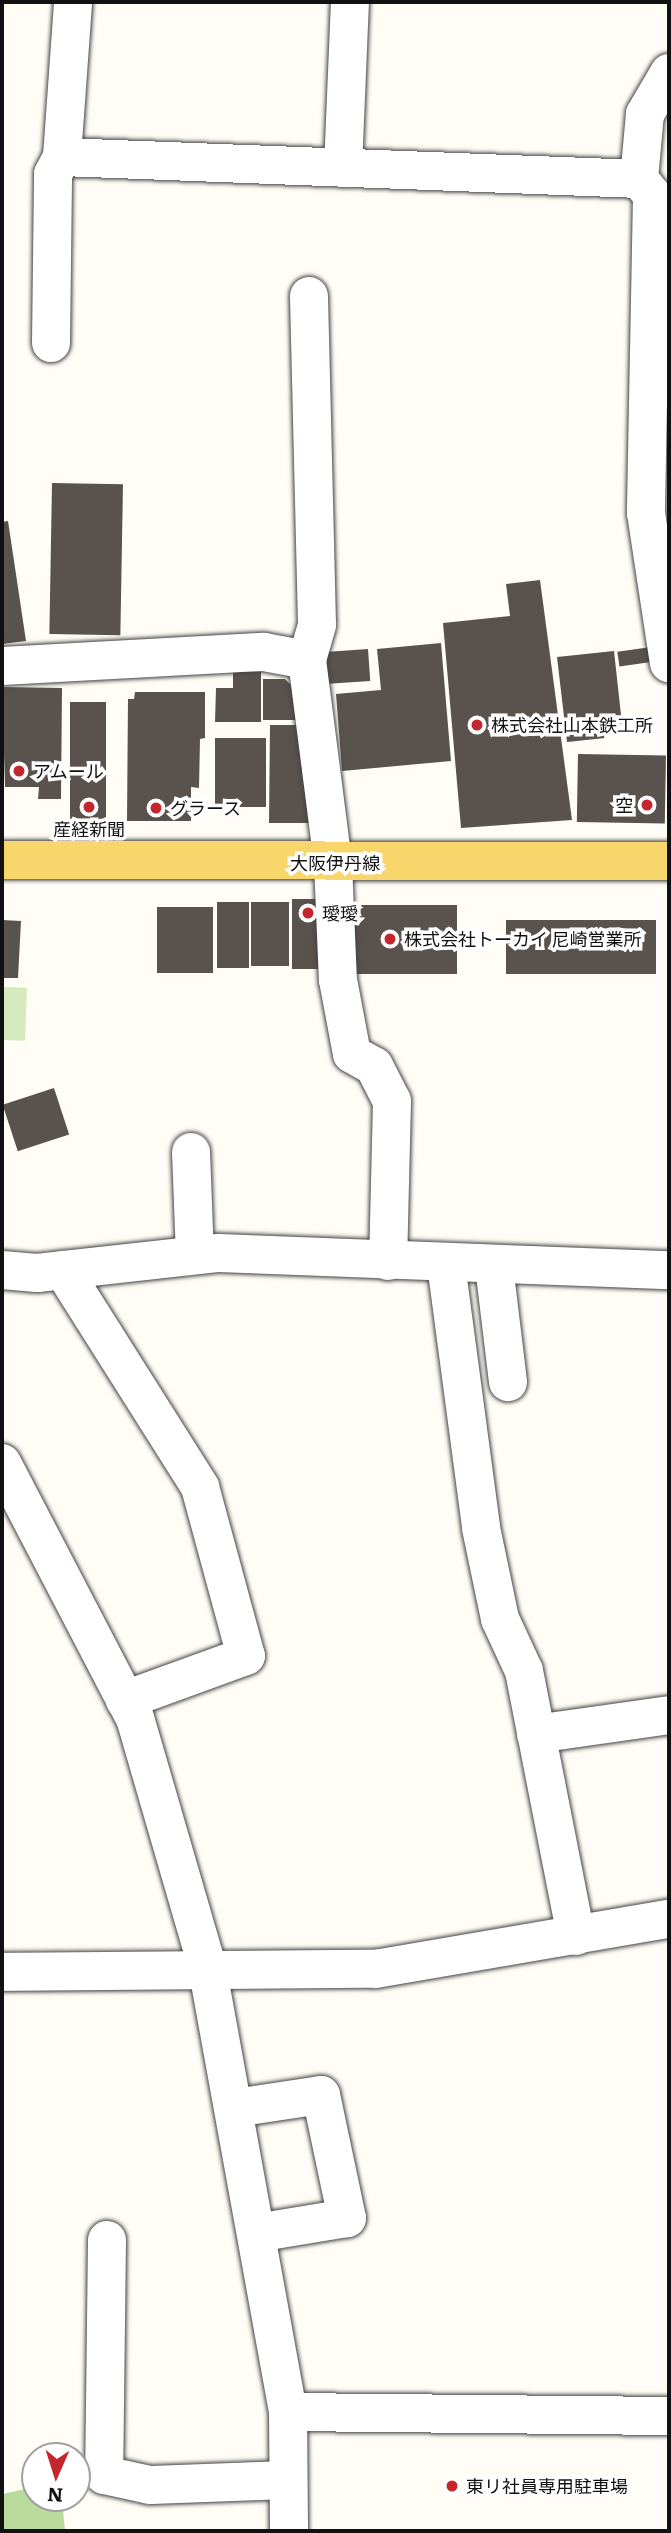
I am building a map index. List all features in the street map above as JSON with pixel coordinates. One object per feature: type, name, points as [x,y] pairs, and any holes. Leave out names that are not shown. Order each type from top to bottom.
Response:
[{"type":"main road","name":"大阪伊丹線","points":[[2,860],[333,863],[669,860]]},
{"type":"street","points":[[51,343],[53,174],[62,158],[73,2]]},
{"type":"street","points":[[343,168],[350,2]]},
{"type":"street","points":[[669,73],[645,114],[639,179],[652,195],[660,244],[659,379],[646,513],[669,663]]},
{"type":"street","points":[[62,158],[639,179]]},
{"type":"street","points":[[309,296],[317,624],[307,660],[333,863],[338,980],[352,1054],[374,1066],[392,1101],[388,1261]]},
{"type":"street","points":[[2,666],[264,652],[307,660]]},
{"type":"street","points":[[191,1152],[195,1255]]},
{"type":"street","points":[[2,1270],[63,1270],[195,1255],[494,1266],[669,1269]]},
{"type":"street","points":[[446,1264],[481,1528],[536,1734],[576,1937]]},
{"type":"street","points":[[494,1266],[509,1382]]},
{"type":"street","points":[[63,1270],[200,1487],[246,1656],[125,1700]]},
{"type":"street","points":[[2,1463],[125,1700],[207,1966],[235,2108],[288,2412],[289,2531]]},
{"type":"street","points":[[536,1734],[669,1715]]},
{"type":"street","points":[[2,1972],[207,1966],[374,1969],[576,1937],[669,1919]]},
{"type":"street","points":[[235,2108],[321,2095],[346,2218],[257,2233]]},
{"type":"street","points":[[107,2240],[104,2475],[150,2485],[288,2480]]},
{"type":"street","points":[[288,2412],[669,2416]]},
{"type":"green space","points":[[2,987],[27,988],[25,1041],[2,1040]]},
{"type":"green space","points":[[21,2490],[21,2512],[63,2512],[65,2531],[2,2531],[2,2494]]},
{"type":"building","points":[[52,483],[123,484],[120,635],[49,634]]},
{"type":"building","points":[[8,521],[26,641],[2,644],[2,522]]},
{"type":"building","points":[[540,580],[572,820],[461,828],[443,623],[510,616],[506,584]]},
{"type":"building","points":[[441,643],[451,761],[342,771],[336,694],[381,690],[377,649]]},
{"type":"building","points":[[651,647],[653,662],[619,667],[617,652]]},
{"type":"building","points":[[368,649],[370,681],[317,685],[315,653]]},
{"type":"building","points":[[614,651],[622,724],[603,726],[605,738],[567,742],[557,657]]},
{"type":"building","points":[[233,672],[261,672],[261,722],[215,722],[216,688],[233,688]]},
{"type":"building","points":[[263,679],[285,679],[296,690],[296,720],[263,720]]},
{"type":"building","points":[[2,687],[62,688],[61,799],[38,799],[39,787],[5,787]]},
{"type":"building","points":[[135,692],[205,692],[205,738],[200,739],[199,788],[191,787],[191,821],[127,821],[128,699],[134,699]]},
{"type":"building","points":[[70,702],[106,702],[106,819],[70,819]]},
{"type":"building","points":[[270,725],[302,725],[315,823],[269,823]]},
{"type":"building","points":[[215,738],[266,738],[266,807],[215,807]]},
{"type":"building","points":[[578,754],[666,756],[665,824],[577,822]]},
{"type":"building","points":[[292,899],[323,899],[323,969],[292,969]]},
{"type":"building","points":[[217,902],[249,902],[249,968],[217,968]]},
{"type":"building","points":[[251,902],[289,902],[289,966],[251,966]]},
{"type":"building","name":"株式会社トーカイ 尼崎営業所","points":[[352,905],[457,905],[457,974],[352,974]]},
{"type":"building","points":[[157,907],[213,907],[213,973],[157,973]]},
{"type":"building","points":[[2,920],[21,921],[18,978],[2,978]]},
{"type":"building","points":[[506,920],[656,920],[656,974],[506,974]]},
{"type":"building","points":[[54,1088],[69,1135],[18,1151],[3,1105]]},
{"type":"place","name":"株式会社山本鉄工所","points":[[477,725]]},
{"type":"place","name":"アムール","points":[[19,771]]},
{"type":"place","name":"空","points":[[647,805]]},
{"type":"place","name":"産経新聞","points":[[89,807]]},
{"type":"place","name":"グラース","points":[[156,808]]},
{"type":"place","name":"璦璦","points":[[308,913]]},
{"type":"place","name":"株式会社トーカイ 尼崎営業所","points":[[390,939]]},
{"type":"place","name":"東リ社員専用駐車場","points":[[452,2486]]}]
